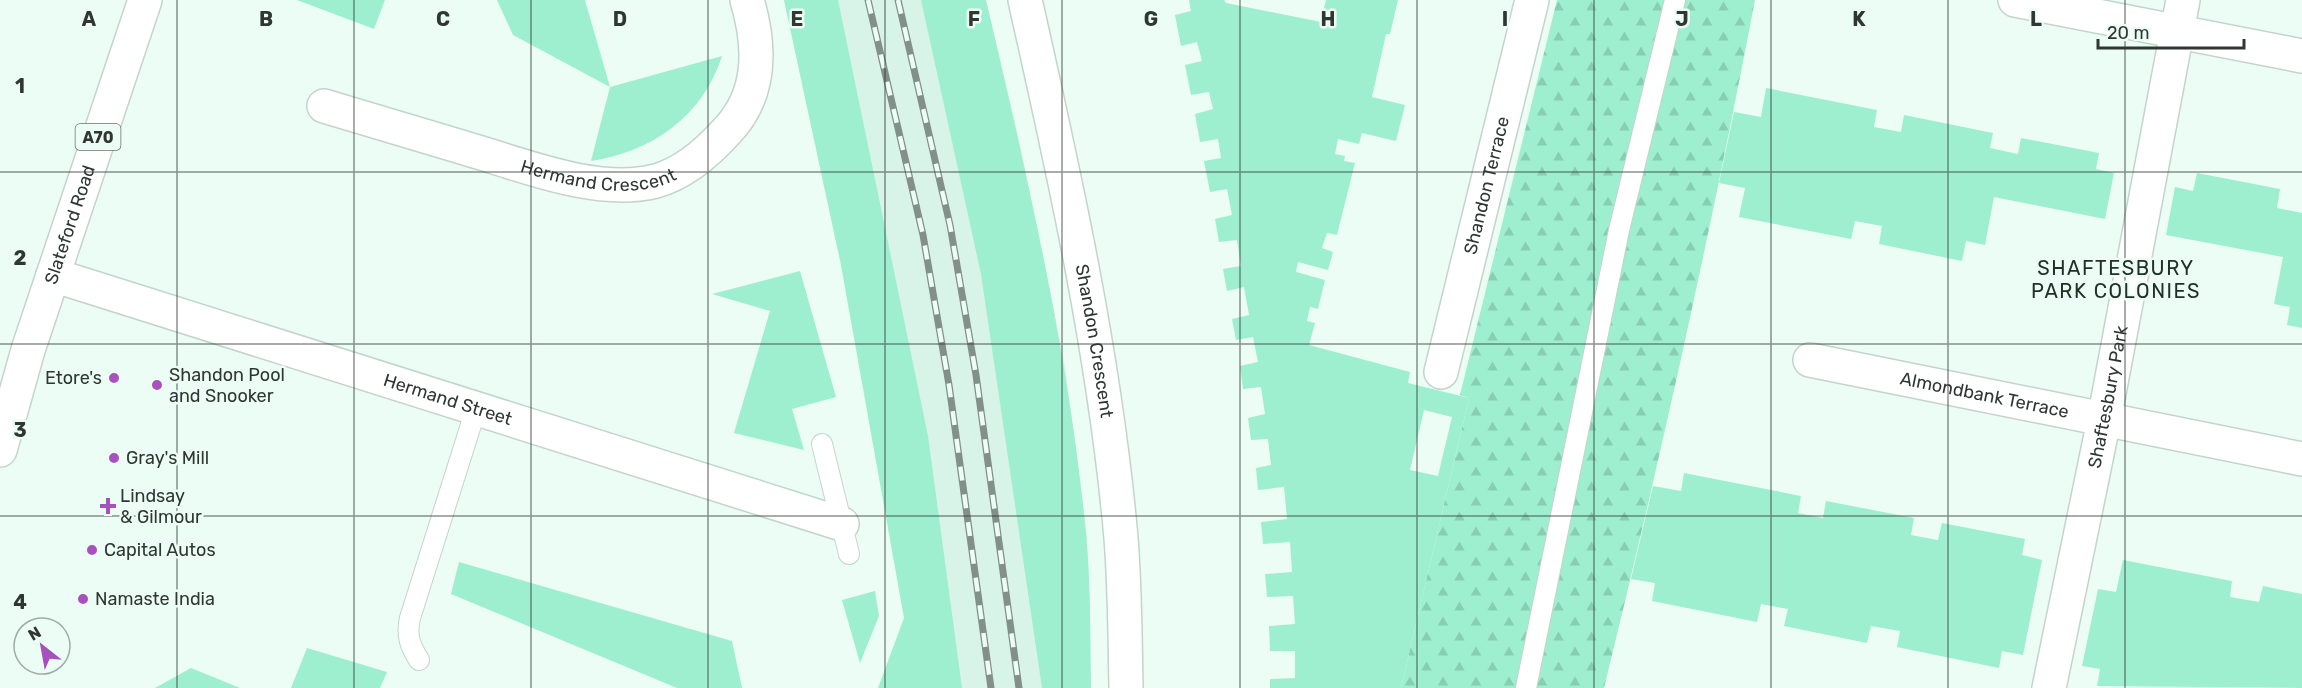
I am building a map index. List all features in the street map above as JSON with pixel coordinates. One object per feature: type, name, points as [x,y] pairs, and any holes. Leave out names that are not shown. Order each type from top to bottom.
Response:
[{"type":"street","name":"Slateford Road","points":[[0,450],[27,350],[145,0]]},
{"type":"street","name":"Hermand Crescent","points":[[324,106],[561,177],[618,184],[657,180],[703,156],[729,129],[747,101],[757,69],[758,50],[747,0]]},
{"type":"street","name":"Shandon Crescent","points":[[1025,0],[1090,318],[1106,421],[1121,539],[1126,688]]},
{"type":"street","name":"Shandon Terrace","points":[[1441,372],[1532,0]]},
{"type":"street","points":[[2015,0],[2302,56]]},
{"type":"street","name":"Shaftesbury Park","points":[[2049,688],[2104,420],[2183,0]]},
{"type":"street","name":"Hermand Street","points":[[52,275],[476,409],[845,539]]},
{"type":"street","name":"Almondbank Terrace","points":[[1810,360],[2302,459]]},
{"type":"lane","points":[[1526,688],[1619,230],[1675,0]]},
{"type":"lane","points":[[419,660],[410,647],[408,629],[410,618],[476,409]]},
{"type":"lane","points":[[822,444],[845,539]]},
{"type":"shaded area","points":[[784,0],[986,0],[1018,135],[1065,366],[1087,536],[1091,688],[930,688],[880,481],[841,265]]},
{"type":"green space","points":[[297,0],[385,0],[374,29]]},
{"type":"green space","points":[[497,0],[585,0],[610,87],[513,35]]},
{"type":"green space","points":[[784,0],[838,0],[928,436],[962,688],[878,688],[904,618],[841,265]]},
{"type":"green space","points":[[921,0],[986,0],[1045,265],[1069,399],[1088,553],[1091,688],[1042,688],[981,274]]},
{"type":"green space","points":[[1189,0],[1224,0],[1226,3],[1321,22],[1326,0],[1398,0],[1390,34],[1386,34],[1372,97],[1405,105],[1396,141],[1362,133],[1359,144],[1338,139],[1335,154],[1345,156],[1344,161],[1355,163],[1337,235],[1327,233],[1322,248],[1333,252],[1328,270],[1298,262],[1296,272],[1325,280],[1318,309],[1310,307],[1307,321],[1315,323],[1309,345],[1410,372],[1408,383],[1469,398],[1401,688],[1270,688],[1270,679],[1295,678],[1295,651],[1270,651],[1269,626],[1295,624],[1293,596],[1267,597],[1265,574],[1292,572],[1290,542],[1263,544],[1261,522],[1287,519],[1284,487],[1258,490],[1256,468],[1271,465],[1268,439],[1251,440],[1248,418],[1265,414],[1261,387],[1243,389],[1240,366],[1258,362],[1253,337],[1236,340],[1232,319],[1249,315],[1244,287],[1227,291],[1223,269],[1241,266],[1237,240],[1219,242],[1215,219],[1232,215],[1227,189],[1210,192],[1204,161],[1221,158],[1218,139],[1200,142],[1195,114],[1213,109],[1209,92],[1191,95],[1185,65],[1202,61],[1197,42],[1181,46],[1175,15],[1191,11]],"holes":[[[1424,410],[1452,417],[1438,476],[1410,470]]]},
{"type":"green space","points":[[1557,0],[1755,0],[1721,173],[1665,431],[1604,688],[1401,688],[1469,398],[1460,395]]},
{"type":"green space","points":[[722,56],[702,96],[672,128],[635,149],[591,161],[610,87]]},
{"type":"green space","points":[[1766,88],[1877,110],[1874,127],[1901,132],[1904,115],[1993,133],[1990,148],[2018,154],[2021,138],[2099,153],[2096,169],[2114,173],[2105,219],[1994,197],[1985,245],[1966,241],[1962,261],[1879,244],[1882,226],[1855,221],[1851,239],[1739,217],[1745,188],[1719,183],[1734,112],[1761,117]]},
{"type":"green space","points":[[2197,173],[2280,189],[2277,208],[2302,213],[2302,328],[2287,325],[2290,307],[2274,304],[2283,257],[2166,235],[2175,187],[2193,191]]},
{"type":"green space","points":[[800,271],[836,397],[792,409],[804,450],[734,433],[770,311],[712,294]]},
{"type":"green space","points":[[1684,473],[1801,496],[1798,513],[1823,518],[1826,501],[1914,518],[1911,535],[1938,540],[1942,523],[2025,539],[2022,555],[2042,560],[2023,655],[2002,651],[1999,668],[1897,647],[1900,631],[1871,626],[1867,643],[1784,626],[1788,609],[1761,604],[1757,622],[1652,601],[1655,583],[1631,579],[1653,486],[1681,491]]},
{"type":"green space","points":[[2123,560],[2232,581],[2230,597],[2259,602],[2263,586],[2302,594],[2302,688],[2097,686],[2100,669],[2082,666],[2098,589],[2116,592]]},
{"type":"green space","points":[[459,562],[732,641],[742,688],[677,688],[451,594]]},
{"type":"green space","points":[[875,591],[879,616],[860,663],[842,600]]},
{"type":"green space","points":[[307,648],[387,672],[380,688],[291,688]]},
{"type":"green space","points":[[191,668],[240,688],[155,688]]},
{"type":"railway","points":[[868,0],[923,235],[949,385],[991,688]]},
{"type":"railway","points":[[898,0],[950,225],[976,375],[1019,688]]},
{"type":"place","name":"Etore's","points":[[114,378]]},
{"type":"place","name":"Shandon Pool and Snooker","points":[[157,385]]},
{"type":"place","name":"Gray's Mill","points":[[114,458]]},
{"type":"place","name":"Lindsay & Gilmour","points":[[108,506]]},
{"type":"place","name":"Capital Autos","points":[[92,550]]},
{"type":"place","name":"Namaste India","points":[[83,599]]},
{"type":"district","name":"SHAFTESBURY PARK COLONIES","points":[[2116,280]]}]
